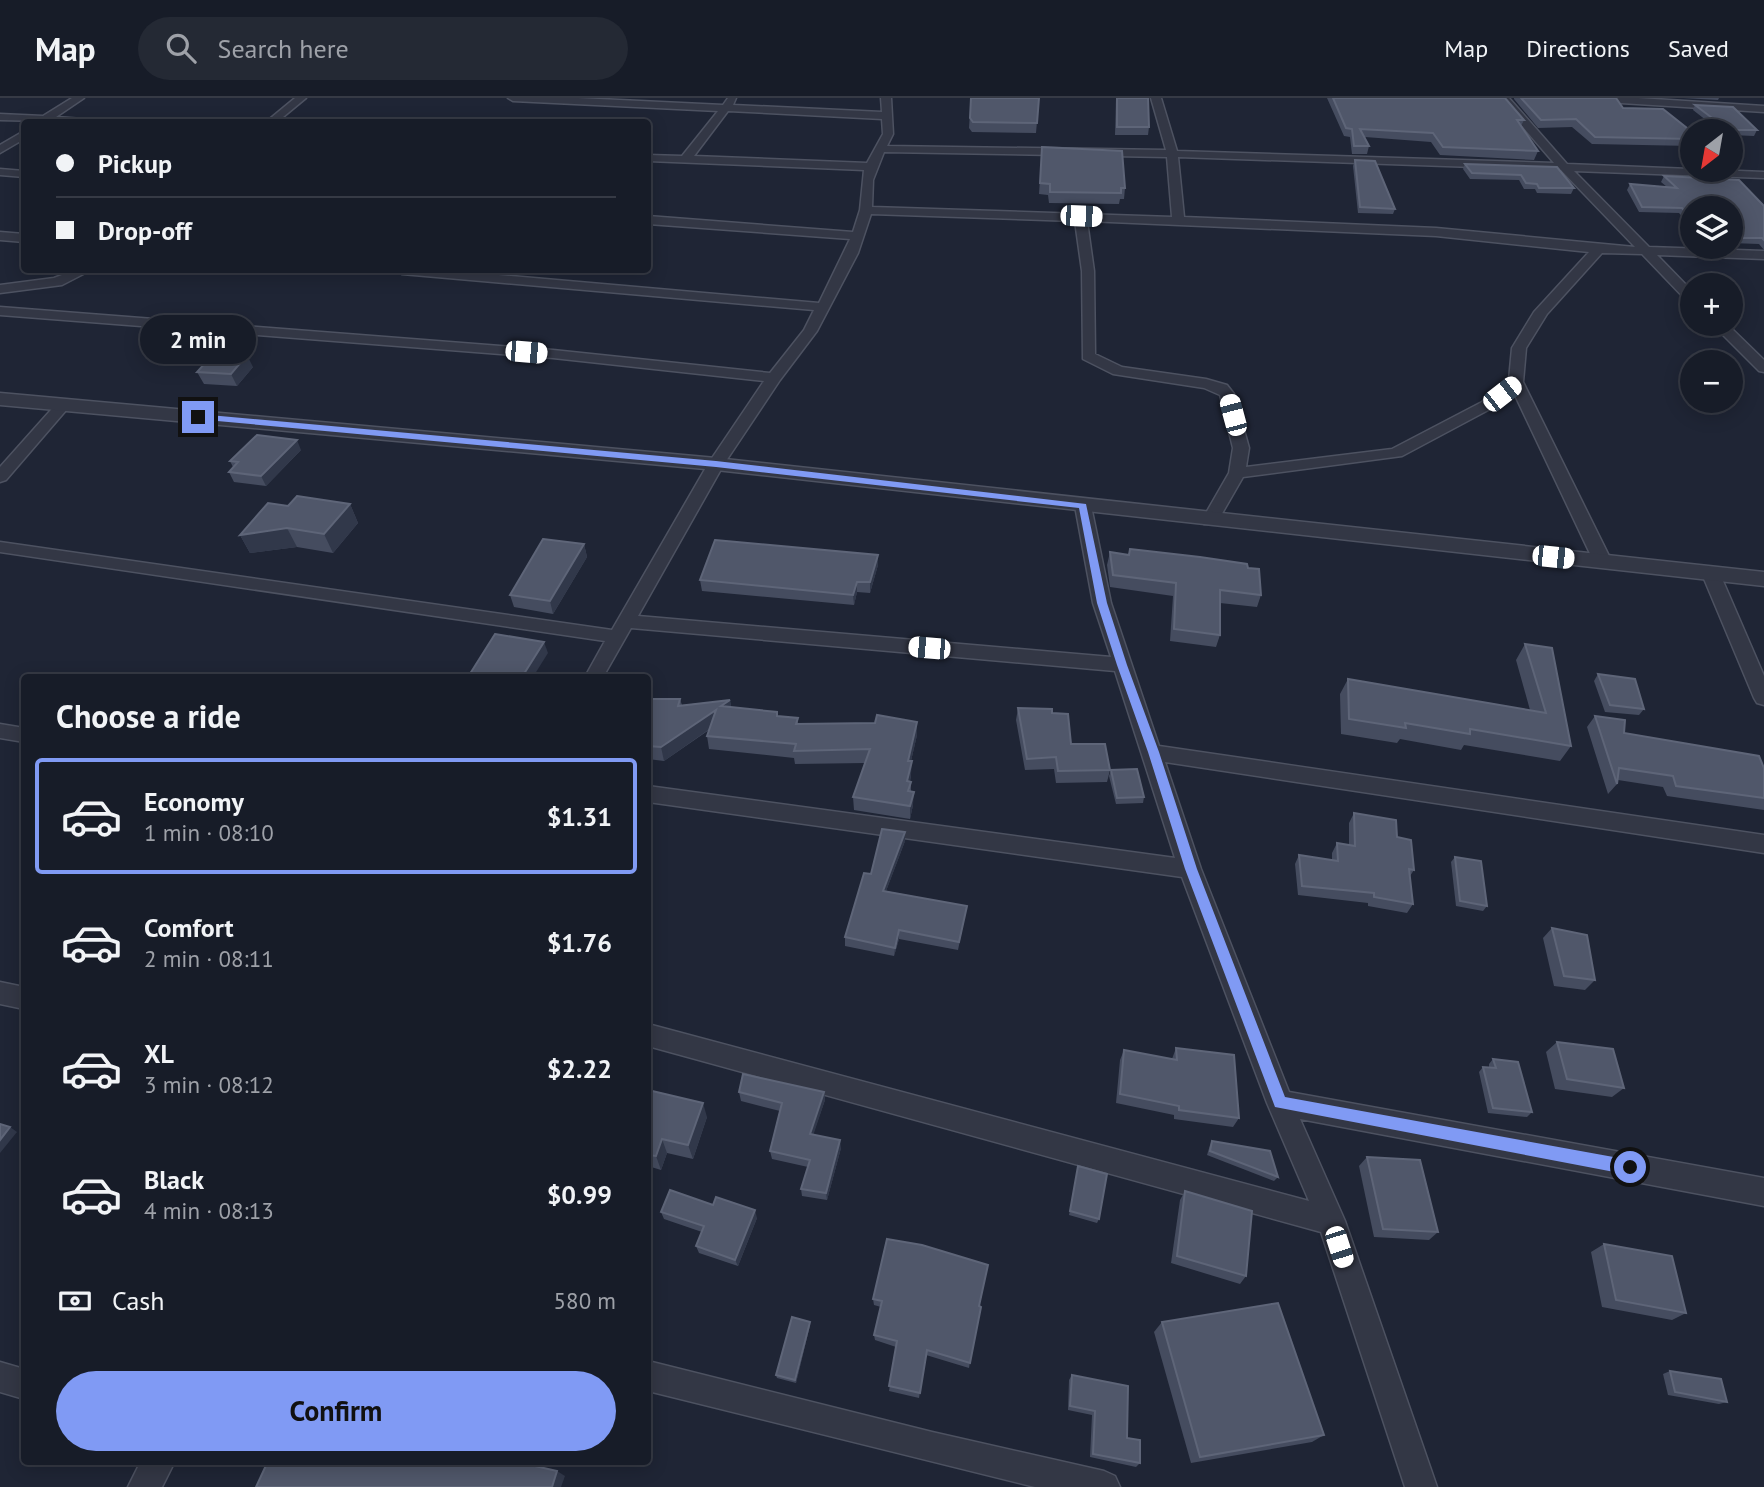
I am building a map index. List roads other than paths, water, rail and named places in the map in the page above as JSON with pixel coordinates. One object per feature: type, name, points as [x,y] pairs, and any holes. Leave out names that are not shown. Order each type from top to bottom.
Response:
[{"type":"street","points":[[46,119],[79,98]]},
{"type":"street","points":[[275,119],[301,98]]},
{"type":"street","points":[[513,98],[889,116]]},
{"type":"street","points":[[685,160],[733,98]]},
{"type":"street","points":[[596,674],[716,464],[774,378],[810,331],[823,307],[857,236],[866,210],[867,180],[888,134],[886,98]]},
{"type":"street","points":[[1156,98],[1172,153],[1178,219]]},
{"type":"street","points":[[1503,98],[1562,165],[1680,286]]},
{"type":"street","points":[[1589,98],[1764,109]]},
{"type":"street","points":[[1740,98],[1747,108]]},
{"type":"street","points":[[0,117],[22,119]]},
{"type":"street","points":[[0,150],[21,136]]},
{"type":"street","points":[[882,149],[1172,153],[1562,165],[1764,175]]},
{"type":"street","points":[[651,158],[871,167]]},
{"type":"street","points":[[0,172],[21,174]]},
{"type":"street","points":[[866,210],[1178,219],[1436,232],[1599,248],[1764,255]]},
{"type":"street","points":[[1081,216],[1088,271],[1088,356],[1100,365],[1121,371],[1222,388],[1227,394],[1241,448],[1237,473],[1210,520]]},
{"type":"street","points":[[651,220],[857,236]]},
{"type":"street","points":[[0,236],[21,238]]},
{"type":"street","points":[[1599,248],[1541,312],[1526,336],[1519,348],[1516,382],[1603,562]]},
{"type":"street","points":[[0,289],[57,282],[78,273]]},
{"type":"street","points":[[436,273],[823,307]]},
{"type":"street","points":[[0,311],[553,354],[774,378]]},
{"type":"street","points":[[1731,336],[1764,368]]},
{"type":"street","points":[[1237,473],[1396,453],[1487,405],[1516,382]]},
{"type":"street","points":[[0,398],[716,464],[1764,579]]},
{"type":"street","points":[[0,477],[63,405]]},
{"type":"street","points":[[1083,506],[1102,603],[1191,869],[1280,1103],[1331,1222],[1421,1487]]},
{"type":"street","points":[[0,547],[623,629],[1122,665]]},
{"type":"street","points":[[1711,573],[1764,698]]},
{"type":"street","points":[[0,731],[21,735]]},
{"type":"street","points":[[1154,752],[1764,844]]},
{"type":"street","points":[[651,793],[1191,869]]},
{"type":"street","points":[[0,993],[21,997]]},
{"type":"street","points":[[651,1036],[1331,1222]]},
{"type":"street","points":[[1280,1103],[1764,1192]]},
{"type":"street","points":[[0,1377],[21,1383]]},
{"type":"street","points":[[651,1377],[932,1448],[1104,1487]]},
{"type":"street","points":[[144,1487],[157,1465]]}]
